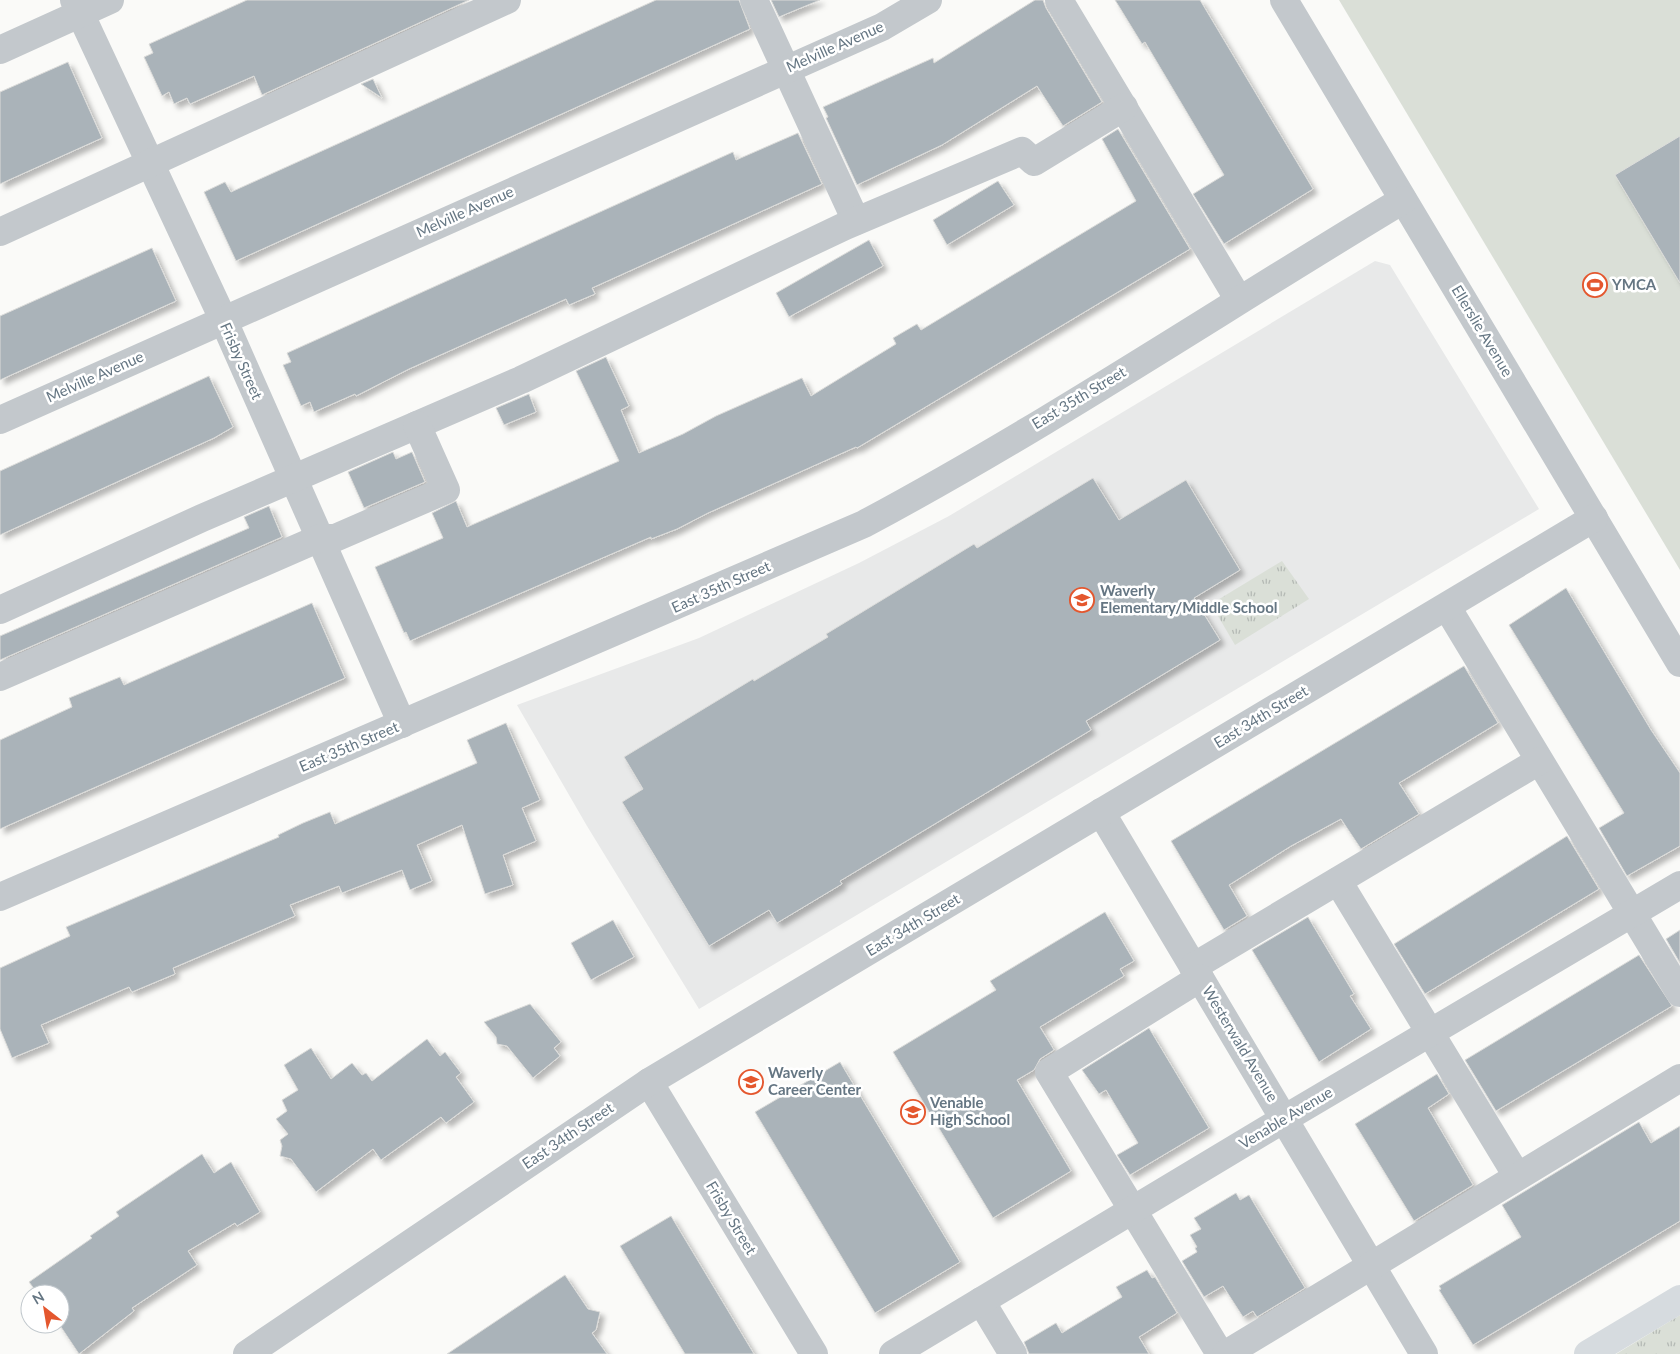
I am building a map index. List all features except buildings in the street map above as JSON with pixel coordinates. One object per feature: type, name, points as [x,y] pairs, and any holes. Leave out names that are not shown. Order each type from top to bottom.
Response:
[{"type":"main road","points":[[1588,1354],[1680,1299]]},
{"type":"street","points":[[0,50],[77,7],[110,0]]},
{"type":"street","points":[[0,232],[507,0]]},
{"type":"street","points":[[754,0],[856,221]]},
{"type":"street","name":"Melville Avenue","points":[[0,420],[223,319],[882,28],[928,0]]},
{"type":"street","points":[[1059,0],[1239,300]]},
{"type":"street","name":"Ellerslie Avenue","points":[[1284,0],[1680,663]]},
{"type":"street","name":"Frisby Street","points":[[77,7],[223,319],[402,724]]},
{"type":"street","points":[[0,610],[520,380],[856,221],[1022,151],[1034,162],[1124,107]]},
{"type":"street","name":"East 35th Street","points":[[0,897],[864,524],[911,499],[1066,407],[1403,200]]},
{"type":"street","points":[[0,677],[320,538],[335,538],[446,490],[417,425]]},
{"type":"street","name":"East 34th Street","points":[[247,1354],[649,1082],[1594,518]]},
{"type":"street","points":[[1447,607],[1680,993]]},
{"type":"street","points":[[1220,1354],[1049,1072],[1338,881],[1539,761]]},
{"type":"street","name":"Westerwald Avenue","points":[[1101,812],[1424,1354]]},
{"type":"street","points":[[1338,881],[1518,1176]]},
{"type":"street","name":"Venable Avenue","points":[[893,1354],[1284,1118],[1680,885]]},
{"type":"street","points":[[1226,1354],[1680,1078]]},
{"type":"street","name":"Frisby Street","points":[[649,1082],[814,1354]]},
{"type":"street","points":[[982,1301],[1013,1354]]},
{"type":"shaded area","name":"Waverly Elementary/Middle School","points":[[1375,261],[1390,265],[1539,509],[699,1009],[587,826],[517,705],[699,638],[859,563],[949,516]]},
{"type":"green space","name":"YMCA","points":[[1339,0],[1680,0],[1680,570]]},
{"type":"green space","points":[[1282,561],[1309,599],[1235,645],[1211,604]]},
{"type":"green space","points":[[1680,1315],[1680,1354],[1616,1354]]},
{"type":"place","name":"YMCA","points":[[1595,285]]},
{"type":"place","name":"Waverly Elementary/Middle School","points":[[1082,600]]},
{"type":"place","name":"Waverly Career Center","points":[[751,1082]]},
{"type":"place","name":"Venable High School","points":[[913,1112]]}]
